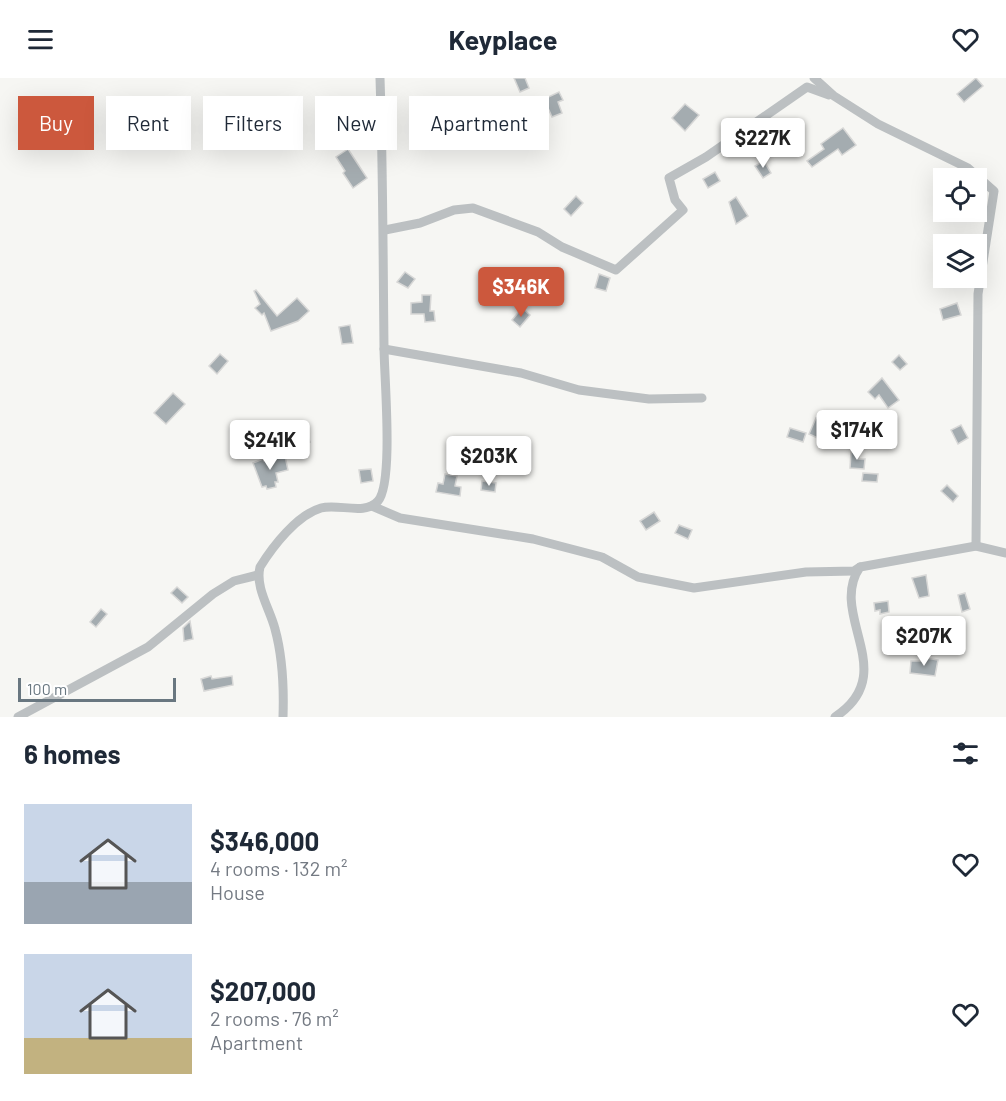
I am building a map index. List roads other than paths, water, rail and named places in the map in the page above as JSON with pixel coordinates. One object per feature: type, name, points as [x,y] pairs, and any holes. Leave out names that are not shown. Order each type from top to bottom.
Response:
[{"type":"street","points":[[372,506],[380,500],[385,471],[387,422],[384,350],[385,230],[380,78]]},
{"type":"street","points":[[814,78],[834,96],[878,124],[968,168],[994,191],[978,294],[976,546]]},
{"type":"street","points":[[385,230],[420,223],[454,210],[473,208],[538,232],[562,248],[616,270],[683,210],[675,200],[669,178],[706,157],[807,87],[834,96]]},
{"type":"street","points":[[384,350],[521,373],[579,390],[649,399],[702,398]]},
{"type":"street","points":[[283,717],[283,666],[275,628],[258,575],[266,558],[310,512],[323,507],[372,506],[399,518],[445,523],[533,539],[602,556],[638,577],[694,588],[806,572],[855,571],[860,567],[976,546],[1006,553]]},
{"type":"street","points":[[835,717],[849,708],[866,674],[853,605],[852,578],[860,567]]},
{"type":"street","points":[[18,717],[148,647],[213,594],[234,581],[258,575]]}]
